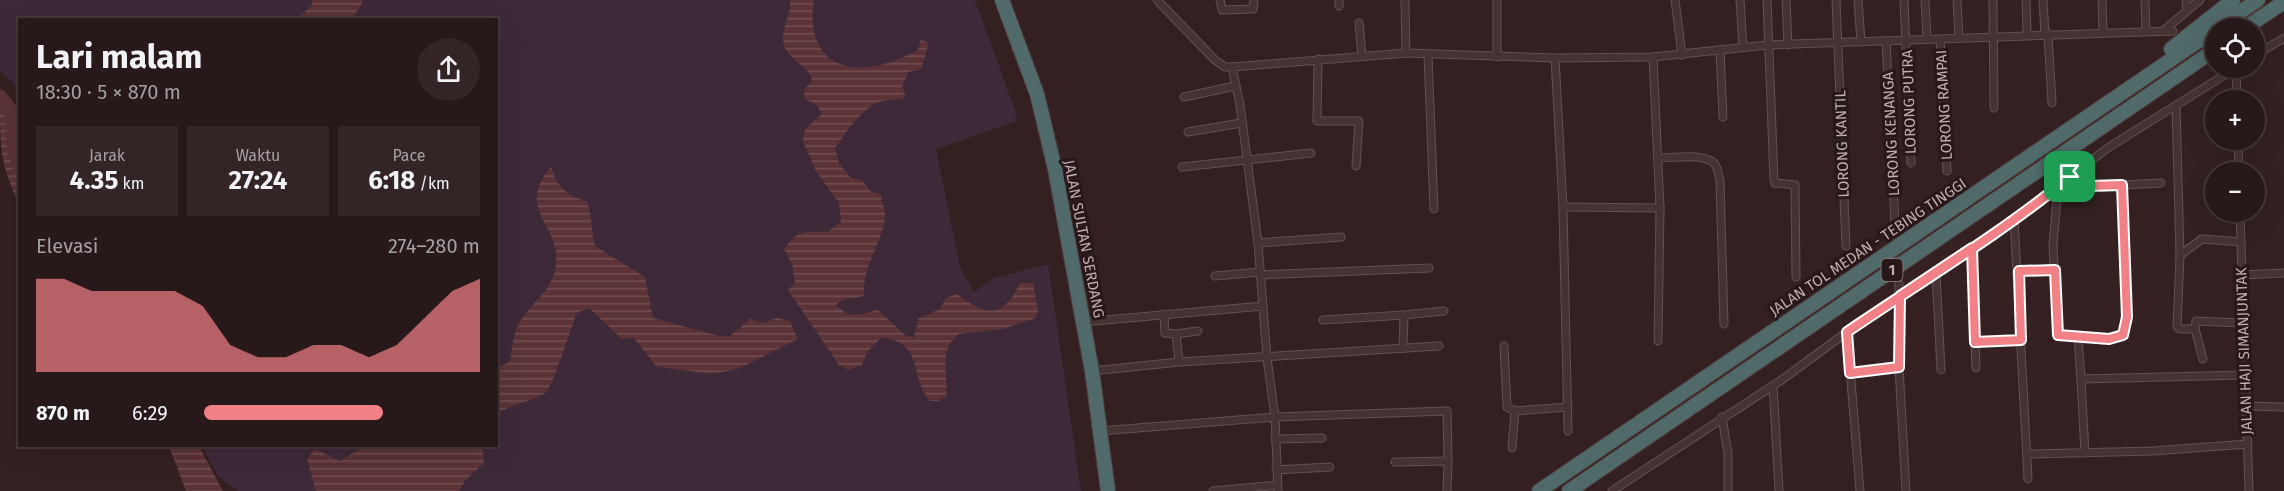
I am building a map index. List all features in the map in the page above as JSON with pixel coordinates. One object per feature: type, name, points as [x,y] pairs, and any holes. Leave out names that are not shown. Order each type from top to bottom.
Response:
[{"type":"highway","name":"JALAN SULTAN SERDANG","points":[[1001,0],[1037,94],[1047,136],[1092,371],[1108,491]]},
{"type":"highway","name":"JALAN SULTAN SERDANG","points":[[1001,0],[1048,173],[1074,314],[1100,491]]},
{"type":"highway","points":[[2124,90],[2173,47],[2233,0]]},
{"type":"highway","name":"JALAN TOL MEDAN - TEBING TINGGI","points":[[2232,18],[2258,0]]},
{"type":"highway","points":[[2260,18],[2284,2]]},
{"type":"highway","name":"JALAN TOL MEDAN - TEBING TINGGI","points":[[1539,491],[2205,36]]},
{"type":"highway","name":"1","points":[[1569,491],[2205,57]]},
{"type":"street","points":[[1157,0],[1215,60],[1225,67],[1232,68],[1406,53],[1556,58],[1653,57],[1767,45],[1886,42],[2027,34],[2173,31]]},
{"type":"street","points":[[1220,0],[1222,10],[1228,12],[1253,9],[1254,0]]},
{"type":"street","points":[[1405,0],[1406,53]]},
{"type":"street","points":[[1497,0],[1497,57]]},
{"type":"street","points":[[1675,0],[1682,55]]},
{"type":"street","points":[[1740,0],[1743,47]]},
{"type":"street","points":[[1767,0],[1774,180],[1776,183],[1795,185],[1796,277]]},
{"type":"street","points":[[1786,0],[1788,45]]},
{"type":"street","name":"LORONG KANTIL","points":[[1836,0],[1846,246]]},
{"type":"street","points":[[1858,0],[1861,42]]},
{"type":"street","name":"LORONG PUTRA","points":[[1904,0],[1911,163]]},
{"type":"street","points":[[1925,0],[1927,39]]},
{"type":"street","points":[[1957,0],[1959,38]]},
{"type":"street","points":[[1993,0],[1994,108]]},
{"type":"street","points":[[2026,0],[2027,34]]},
{"type":"street","points":[[2043,0],[2052,103]]},
{"type":"street","points":[[2102,0],[2103,32]]},
{"type":"street","points":[[2145,0],[2146,31]]},
{"type":"street","points":[[2186,0],[2187,11]]},
{"type":"street","points":[[2163,31],[2200,0]]},
{"type":"street","points":[[1359,23],[1362,56]]},
{"type":"street","points":[[2265,49],[2284,38]]},
{"type":"street","name":"LORONG RAMPAI","points":[[1940,39],[1947,171]]},
{"type":"street","name":"LORONG KENANGA","points":[[1886,42],[1895,224]]},
{"type":"street","points":[[1720,50],[1723,117]]},
{"type":"street","points":[[1428,55],[1434,208]]},
{"type":"street","points":[[1653,57],[1660,208],[1658,341]]},
{"type":"street","points":[[1556,58],[1563,207],[1568,431]]},
{"type":"street","points":[[1318,59],[1317,121],[1359,121],[1356,166]]},
{"type":"street","points":[[1213,491],[1278,488],[1275,417],[1267,358],[1258,243],[1232,68]]},
{"type":"street","points":[[1612,491],[1773,385],[1936,273],[2058,188],[2109,147],[2220,78]]},
{"type":"street","points":[[1184,97],[1235,86]]},
{"type":"street","points":[[2176,105],[2180,255],[2177,327],[2195,329]]},
{"type":"street","points":[[1188,132],[1241,123]]},
{"type":"street","points":[[1182,166],[1311,153]]},
{"type":"street","points":[[1658,158],[1703,159],[1713,162],[1717,167],[1720,181],[1724,324]]},
{"type":"street","points":[[2087,164],[2089,186]]},
{"type":"street","points":[[2058,188],[2161,183]]},
{"type":"street","points":[[2058,188],[2053,245],[2057,332],[2062,336],[2109,339],[2119,338],[2125,332],[2127,317],[2122,185]]},
{"type":"street","points":[[1563,207],[1660,208]]},
{"type":"street","points":[[2014,219],[2019,271],[2028,479]]},
{"type":"street","name":"JALAN HAJI SIMANJUNTAK","points":[[2240,222],[2249,491]]},
{"type":"street","points":[[1258,243],[1341,237]]},
{"type":"street","points":[[2180,255],[2199,240],[2241,242]]},
{"type":"street","points":[[1972,248],[1976,368]]},
{"type":"street","points":[[1215,276],[1429,268]]},
{"type":"street","points":[[2019,271],[2055,270]]},
{"type":"street","points":[[1936,273],[1941,370]]},
{"type":"street","points":[[2241,275],[2284,273]]},
{"type":"street","points":[[1899,284],[1899,367],[1906,491]]},
{"type":"street","points":[[1083,322],[1263,306]]},
{"type":"street","points":[[1323,320],[1444,310]]},
{"type":"street","points":[[1164,314],[1166,333],[1198,331]]},
{"type":"street","points":[[1403,348],[1404,315]]},
{"type":"street","points":[[2203,359],[2195,329],[2196,321],[2200,319],[2242,323]]},
{"type":"street","points":[[1847,332],[1860,491]]},
{"type":"street","points":[[1176,334],[1179,362]]},
{"type":"street","points":[[2078,338],[2085,453]]},
{"type":"street","points":[[1975,342],[2021,340]]},
{"type":"street","points":[[1092,371],[1179,362],[1439,346]]},
{"type":"street","points":[[1504,346],[1507,407],[1515,411],[1568,407]]},
{"type":"street","points":[[1850,373],[1899,367]]},
{"type":"street","points":[[2081,379],[2244,375]]},
{"type":"street","points":[[1773,385],[1779,491]]},
{"type":"street","points":[[2248,406],[2284,407]]},
{"type":"street","points":[[1100,431],[1275,417],[1447,411],[1447,491]]},
{"type":"street","points":[[1512,448],[1515,411]]},
{"type":"street","points":[[1722,417],[1728,454],[1728,491]]},
{"type":"street","points":[[1275,440],[1322,438]]},
{"type":"street","points":[[2028,454],[2248,444]]},
{"type":"street","points":[[1395,462],[1448,461]]},
{"type":"street","points":[[1276,470],[1330,467]]},
{"type":"shaded area","points":[[0,0],[975,0],[1016,113],[1015,122],[936,149],[960,267],[974,292],[994,278],[1048,264],[1081,491],[239,491],[218,476],[202,447],[498,447],[498,18],[18,18],[18,97],[14,83],[0,71]]},
{"type":"shaded area","points":[[312,0],[362,0],[353,18],[298,18],[312,5]]},
{"type":"shaded area","points":[[790,0],[814,0],[813,25],[818,44],[828,57],[842,65],[878,66],[898,60],[918,50],[921,40],[929,43],[921,69],[908,72],[902,87],[906,97],[883,101],[868,108],[835,148],[839,163],[850,177],[863,181],[871,192],[880,194],[885,213],[881,233],[866,273],[864,296],[842,300],[836,305],[851,315],[878,310],[905,335],[914,338],[918,319],[940,309],[946,298],[957,294],[977,307],[993,311],[1007,303],[1020,283],[1033,283],[1038,311],[1035,318],[1003,329],[959,334],[952,341],[945,363],[946,397],[938,401],[930,401],[923,391],[911,354],[896,341],[882,337],[867,352],[862,365],[848,370],[839,365],[788,290],[795,282],[792,264],[784,249],[798,235],[808,232],[828,232],[841,221],[839,203],[816,171],[803,141],[805,129],[822,114],[817,105],[805,99],[804,90],[812,81],[811,76],[791,57],[783,41]]},
{"type":"shaded area","points":[[0,104],[18,124],[18,201],[8,178],[2,155]]},
{"type":"shaded area","points":[[551,167],[564,190],[587,202],[595,246],[645,277],[653,318],[719,336],[730,336],[750,319],[764,323],[777,318],[790,321],[798,339],[740,368],[714,374],[657,367],[634,338],[622,339],[589,308],[577,313],[548,390],[544,394],[498,413],[498,368],[510,361],[518,326],[551,282],[556,264],[556,250],[538,206],[537,195],[541,182]]},
{"type":"shaded area","points":[[169,447],[200,447],[223,491],[186,491]]},
{"type":"shaded area","points":[[362,447],[482,447],[484,463],[465,481],[459,491],[316,491],[307,459],[315,449],[340,461]]},
{"type":"waterway","points":[[0,97],[12,113],[14,148],[18,159]]},
{"type":"tunnel","points":[[1895,224],[1899,284]]},
{"type":"route","points":[[2070,177],[2014,219],[1900,296],[1847,332],[1850,373],[1899,367],[1900,296],[1972,248],[1975,342],[2021,340],[2019,271],[2055,270],[2058,335],[2101,339],[2119,338],[2123,335],[2127,317],[2122,185],[2089,186],[2087,164],[2070,177]]}]
